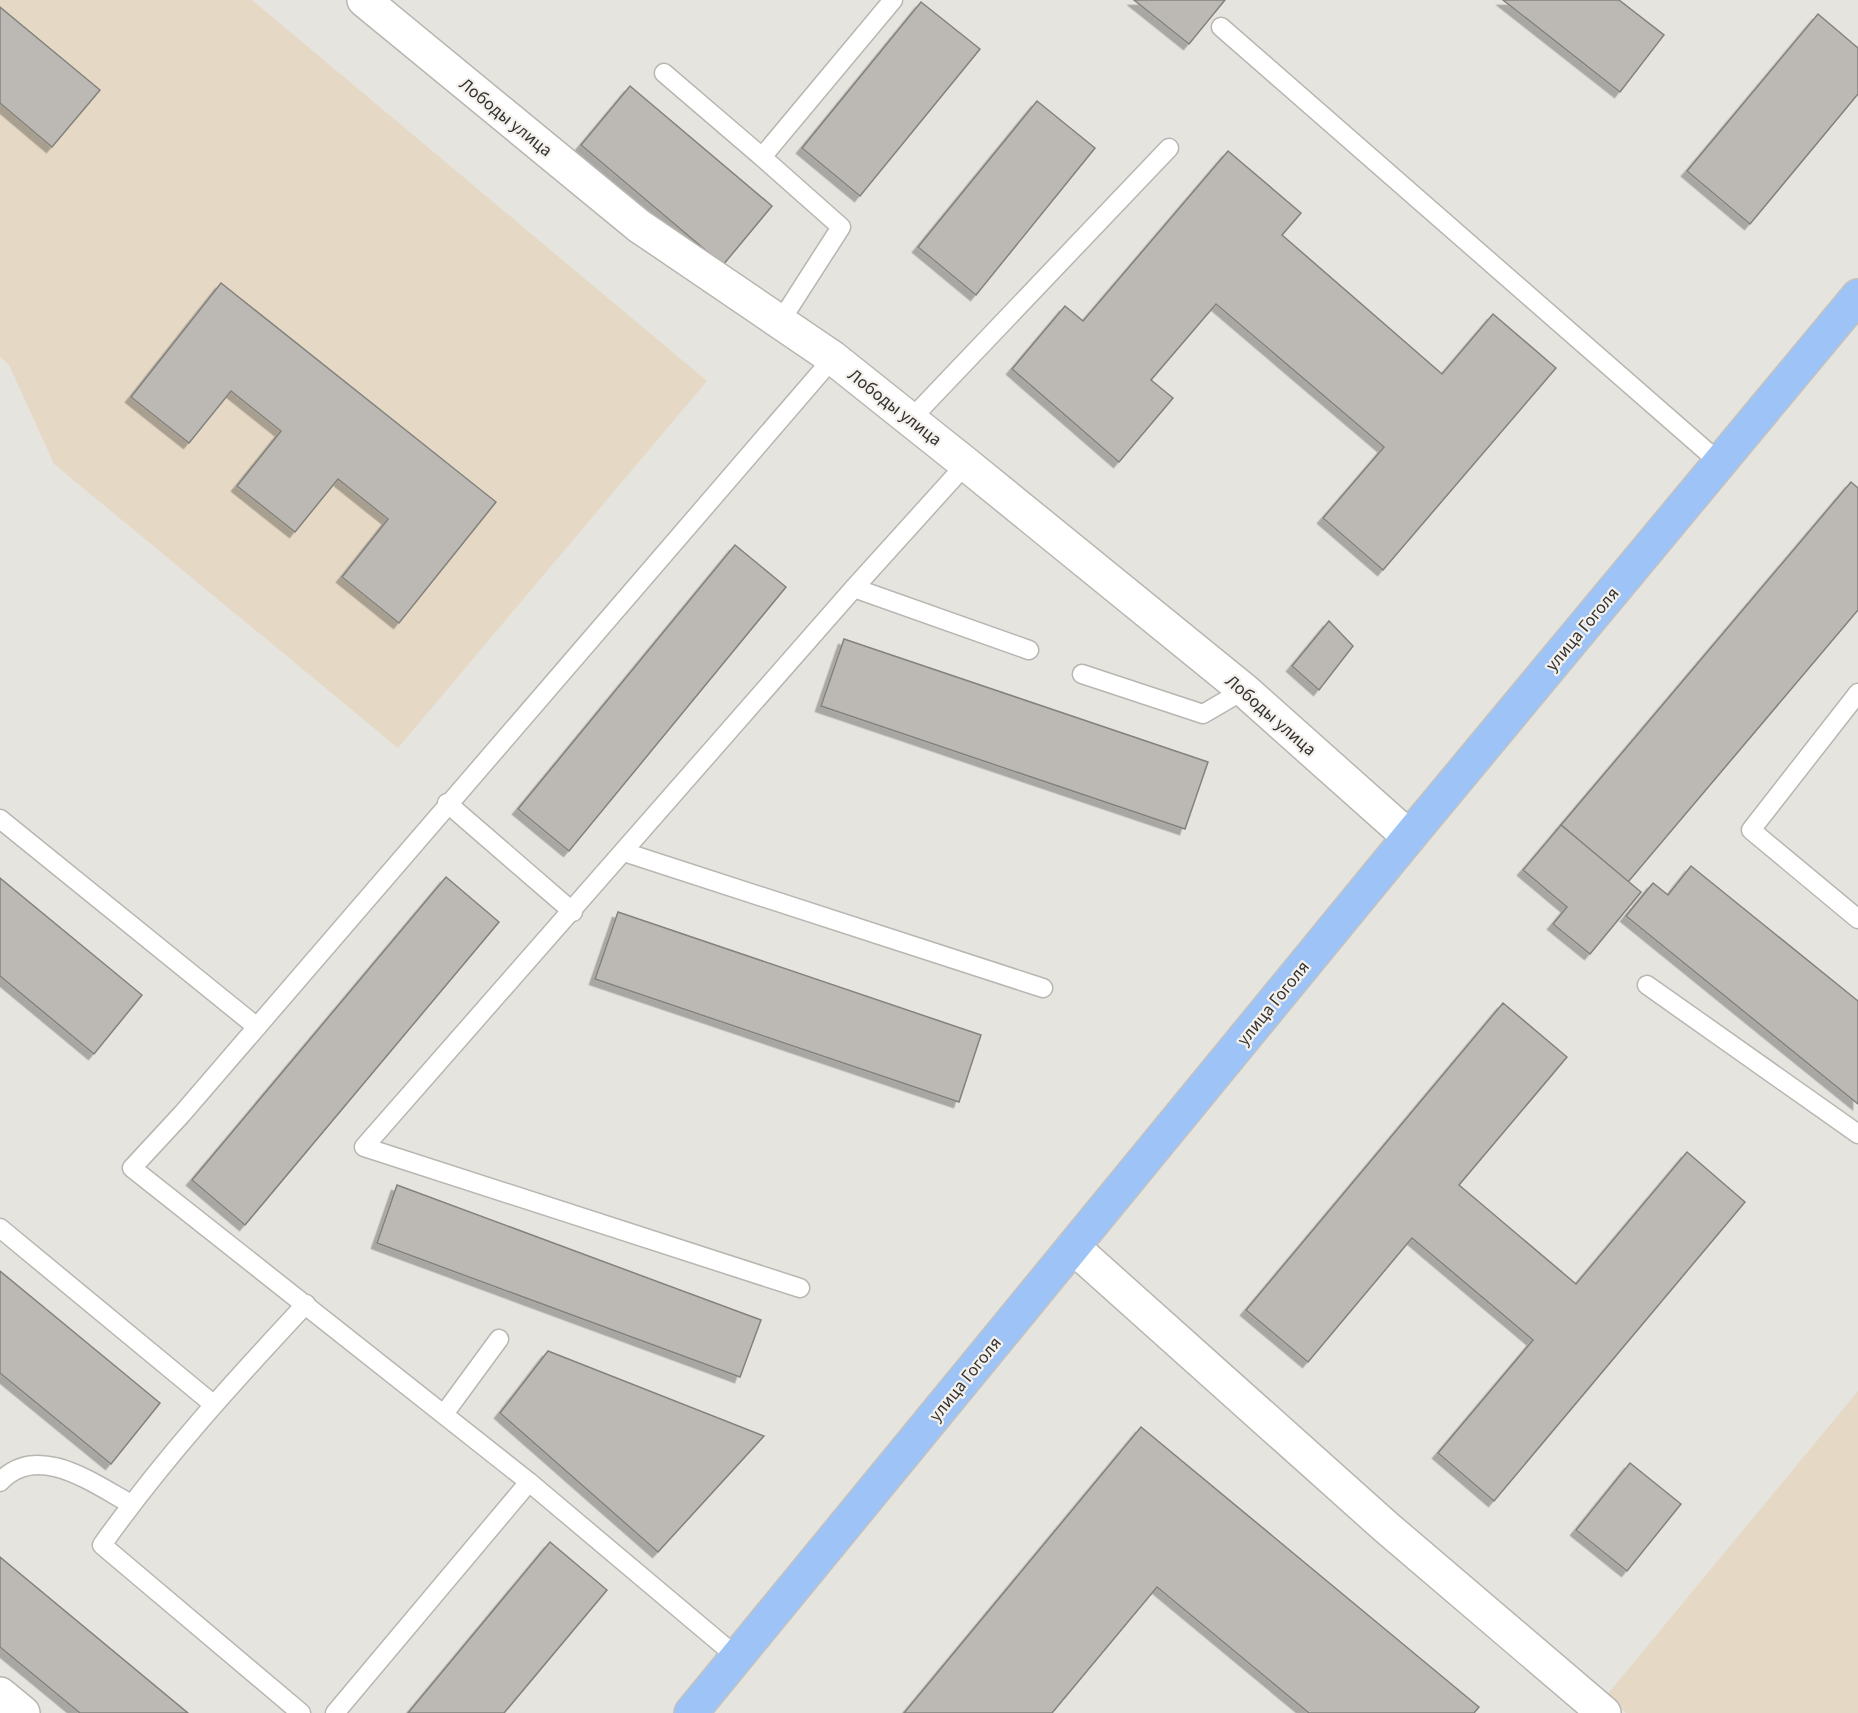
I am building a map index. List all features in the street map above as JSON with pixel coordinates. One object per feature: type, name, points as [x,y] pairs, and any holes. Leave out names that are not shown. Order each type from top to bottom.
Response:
[{"type":"highway","name":"улица Гоголя","points":[[691,1713],[1409,837],[1858,297]]},
{"type":"street","name":"Лободы улица","points":[[364,0],[639,226],[833,358],[911,419],[1244,690],[1409,837]]},
{"type":"street","points":[[1073,1247],[1386,1527],[1604,1713]]},
{"type":"street","points":[[0,1694],[23,1713]]},
{"type":"lane","points":[[762,157],[893,0]]},
{"type":"lane","points":[[1221,27],[1720,463]]},
{"type":"lane","points":[[664,73],[841,227],[780,322]]},
{"type":"lane","points":[[911,419],[1169,148]]},
{"type":"lane","points":[[737,1657],[529,1482],[132,1168],[257,1027],[447,803],[833,358]]},
{"type":"lane","points":[[800,1288],[364,1147],[573,912],[854,588],[966,464]]},
{"type":"lane","points":[[854,588],[1029,650]]},
{"type":"lane","points":[[1082,674],[1203,714],[1244,690]]},
{"type":"lane","points":[[1858,693],[1751,830],[1858,919]]},
{"type":"lane","points":[[447,803],[573,912]]},
{"type":"lane","points":[[0,819],[257,1027]]},
{"type":"lane","points":[[624,852],[1043,988]]},
{"type":"lane","points":[[1647,985],[1858,1134]]},
{"type":"lane","points":[[0,1228],[213,1404]]},
{"type":"lane","points":[[301,1713],[102,1545],[131,1504],[213,1404],[306,1304]]},
{"type":"lane","points":[[444,1414],[499,1339]]},
{"type":"lane","points":[[0,1482],[8,1473],[34,1465],[59,1466],[131,1504]]},
{"type":"lane","points":[[334,1713],[529,1482]]},
{"type":"shaded area","points":[[0,0],[252,0],[707,381],[398,748],[54,464],[9,365],[0,357]]},
{"type":"shaded area","points":[[1858,1391],[1858,1713],[1626,1713],[1606,1696]]},
{"type":"building","points":[[1134,0],[1225,0],[1189,44]]},
{"type":"building","points":[[1503,0],[1619,0],[1664,35],[1620,92]]},
{"type":"building","points":[[921,2],[980,49],[860,196],[802,148]]},
{"type":"building","points":[[0,7],[100,90],[52,147],[0,103]]},
{"type":"building","points":[[1818,14],[1858,48],[1858,94],[1750,224],[1687,171]]},
{"type":"building","points":[[630,86],[772,206],[723,265],[581,145]]},
{"type":"building","points":[[1037,101],[1095,148],[976,295],[918,247]]},
{"type":"building","points":[[1228,151],[1301,213],[1282,235],[1442,374],[1493,314],[1556,368],[1383,570],[1323,518],[1384,447],[1216,304],[1151,380],[1173,398],[1119,462],[1012,369],[1065,306],[1083,321]]},
{"type":"building","points":[[221,283],[496,502],[399,623],[342,577],[388,519],[338,479],[295,532],[237,486],[281,431],[231,391],[189,443],[131,397]]},
{"type":"building","points":[[1851,482],[1858,488],[1858,610],[1628,882],[1561,825]]},
{"type":"building","points":[[735,545],[786,587],[569,851],[518,809]]},
{"type":"building","points":[[1329,621],[1353,646],[1319,690],[1292,666]]},
{"type":"building","points":[[844,639],[1208,762],[1185,829],[821,706]]},
{"type":"building","points":[[1561,825],[1641,892],[1590,954],[1553,924],[1567,907],[1523,870]]},
{"type":"building","points":[[1691,866],[1858,1001],[1858,1104],[1626,916],[1653,883],[1668,895]]},
{"type":"building","points":[[446,877],[499,922],[245,1225],[192,1180]]},
{"type":"building","points":[[0,878],[142,995],[94,1054],[0,976]]},
{"type":"building","points":[[618,912],[981,1035],[959,1102],[595,979]]},
{"type":"building","points":[[1503,1003],[1567,1057],[1459,1185],[1576,1284],[1687,1152],[1745,1202],[1494,1501],[1438,1453],[1533,1340],[1412,1238],[1308,1362],[1246,1310]]},
{"type":"building","points":[[397,1185],[761,1320],[740,1377],[377,1243]]},
{"type":"building","points":[[0,1271],[160,1403],[111,1464],[0,1373]]},
{"type":"building","points":[[548,1351],[764,1436],[658,1552],[500,1413]]},
{"type":"building","points":[[1141,1427],[1479,1707],[1474,1713],[1309,1713],[1157,1587],[1052,1713],[904,1713]]},
{"type":"building","points":[[1630,1463],[1681,1504],[1627,1571],[1576,1530]]},
{"type":"building","points":[[550,1542],[607,1590],[504,1713],[408,1713]]},
{"type":"building","points":[[0,1557],[188,1713],[80,1713],[0,1647]]}]
